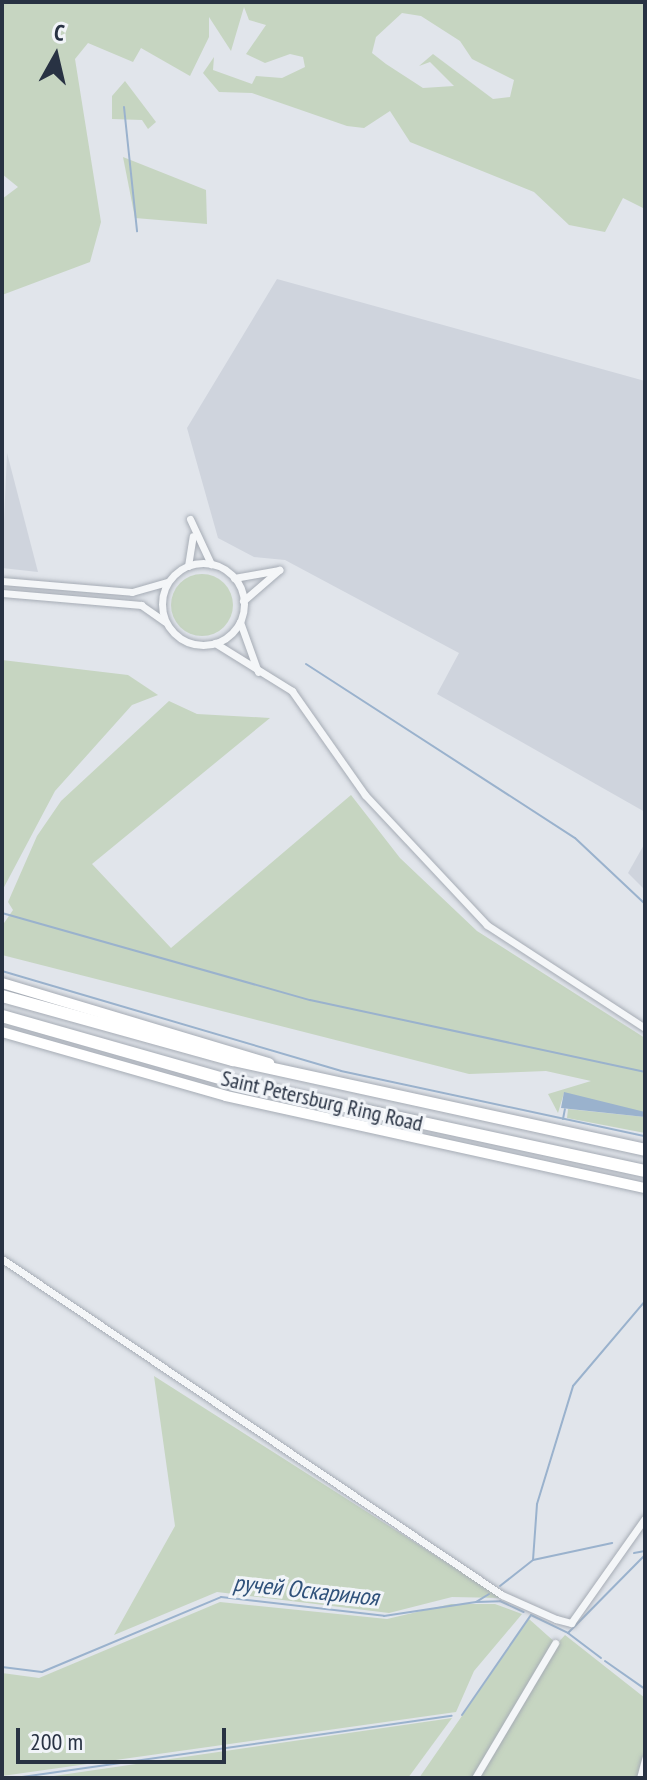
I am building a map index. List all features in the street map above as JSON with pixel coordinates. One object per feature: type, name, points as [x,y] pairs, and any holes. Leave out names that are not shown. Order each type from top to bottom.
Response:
[{"type":"highway","name":"Saint Petersburg Ring Road","points":[[2,996],[335,1084],[645,1150]]},
{"type":"highway","name":"Saint Petersburg Ring Road","points":[[2,1016],[233,1082],[645,1171]]},
{"type":"street","points":[[190,519],[193,534],[211,564],[234,578],[243,601],[239,622],[258,672]]},
{"type":"street","points":[[188,566],[193,534]]},
{"type":"street","points":[[2,581],[132,592],[168,582],[188,566],[211,564]]},
{"type":"street","points":[[234,578],[279,570],[243,601]]},
{"type":"street","points":[[167,624],[162,603],[168,582]]},
{"type":"street","points":[[2,593],[141,605],[183,639],[215,643],[292,691],[365,795],[487,925],[645,1028]]},
{"type":"street","points":[[215,643],[239,622]]},
{"type":"street","points":[[2,983],[335,1084]]},
{"type":"street","points":[[2,1032],[226,1096],[645,1188]]},
{"type":"street","points":[[2,1259],[502,1595],[556,1619],[571,1623],[645,1518]]},
{"type":"street","points":[[475,1778],[555,1643]]},
{"type":"street","points":[[640,1778],[645,1759]]},
{"type":"shaded area","points":[[277,279],[645,381],[645,812],[437,694],[459,653],[285,560],[254,557],[218,538],[187,428]]},
{"type":"shaded area","points":[[7,453],[38,572],[2,568]]},
{"type":"shaded area","points":[[645,843],[645,890],[628,873]]},
{"type":"green space","points":[[2,2],[645,2],[645,209],[623,198],[605,232],[569,225],[534,192],[410,142],[390,111],[364,128],[347,126],[252,93],[219,92],[203,73],[214,57],[213,70],[252,84],[256,76],[282,78],[305,67],[303,57],[290,54],[265,63],[246,54],[266,25],[249,20],[244,7],[231,51],[209,17],[209,37],[190,76],[141,48],[133,62],[88,43],[75,59],[101,222],[90,262],[2,295],[2,199],[18,187],[2,174]],"holes":[[[402,13],[421,16],[460,41],[472,59],[514,80],[510,97],[493,99],[433,54],[419,66],[430,62],[454,86],[423,88],[372,53],[376,37]]]},
{"type":"green space","points":[[125,81],[156,122],[148,129],[142,120],[112,119],[112,96]]},
{"type":"green space","points":[[123,157],[206,190],[207,224],[135,218]]},
{"type":"green space","points":[[202,574],[214,576],[224,583],[231,593],[231,617],[224,627],[214,634],[202,636],[190,634],[180,627],[173,617],[171,605],[173,593],[180,583],[190,576]]},
{"type":"green space","points":[[2,660],[128,675],[158,695],[132,705],[55,791],[2,891]]},
{"type":"green space","points":[[169,701],[197,714],[270,718],[92,864],[171,948],[351,795],[400,858],[477,931],[645,1038],[645,1113],[564,1093],[558,1113],[548,1094],[591,1081],[546,1071],[469,1074],[2,955],[2,926],[13,910],[8,902],[37,836],[61,801]]},
{"type":"green space","points":[[568,1109],[645,1117],[645,1133],[567,1118]]},
{"type":"green space","points":[[154,1376],[502,1598],[452,1597],[389,1613],[217,1592],[114,1635],[175,1526]]},
{"type":"green space","points":[[220,1602],[387,1619],[451,1604],[495,1604],[522,1614],[474,1671],[456,1712],[2,1776],[2,1673],[39,1678]]},
{"type":"green space","points":[[529,1619],[557,1644],[565,1635],[645,1698],[645,1778],[419,1778]]},
{"type":"green space","points":[[452,1718],[408,1778],[40,1778]]},
{"type":"water","points":[[564,1092],[645,1112],[645,1117],[561,1108]]},
{"type":"waterway","points":[[124,107],[137,231]]},
{"type":"waterway","points":[[306,664],[575,838],[645,904]]},
{"type":"waterway","points":[[2,913],[310,1000],[645,1072]]},
{"type":"waterway","points":[[2,971],[341,1071],[645,1136]]},
{"type":"waterway","points":[[563,1119],[565,1109]]},
{"type":"waterway","points":[[533,1560],[537,1504],[573,1386],[645,1301]]},
{"type":"waterway","name":"ручей Оскариноя","points":[[500,1586],[533,1560],[612,1543]]},
{"type":"waterway","name":"ручей Оскариноя","points":[[634,1553],[645,1551]]},
{"type":"waterway","points":[[601,1658],[568,1633],[645,1555]]},
{"type":"waterway","name":"ручей Оскариноя","points":[[489,1594],[476,1602],[500,1601],[524,1612]]},
{"type":"waterway","name":"ручей Оскариноя","points":[[2,1667],[42,1672],[221,1597],[384,1616],[476,1602]]},
{"type":"waterway","points":[[462,1715],[531,1615],[568,1633]]},
{"type":"waterway","points":[[605,1661],[645,1689]]},
{"type":"waterway","points":[[15,1778],[452,1716]]}]
